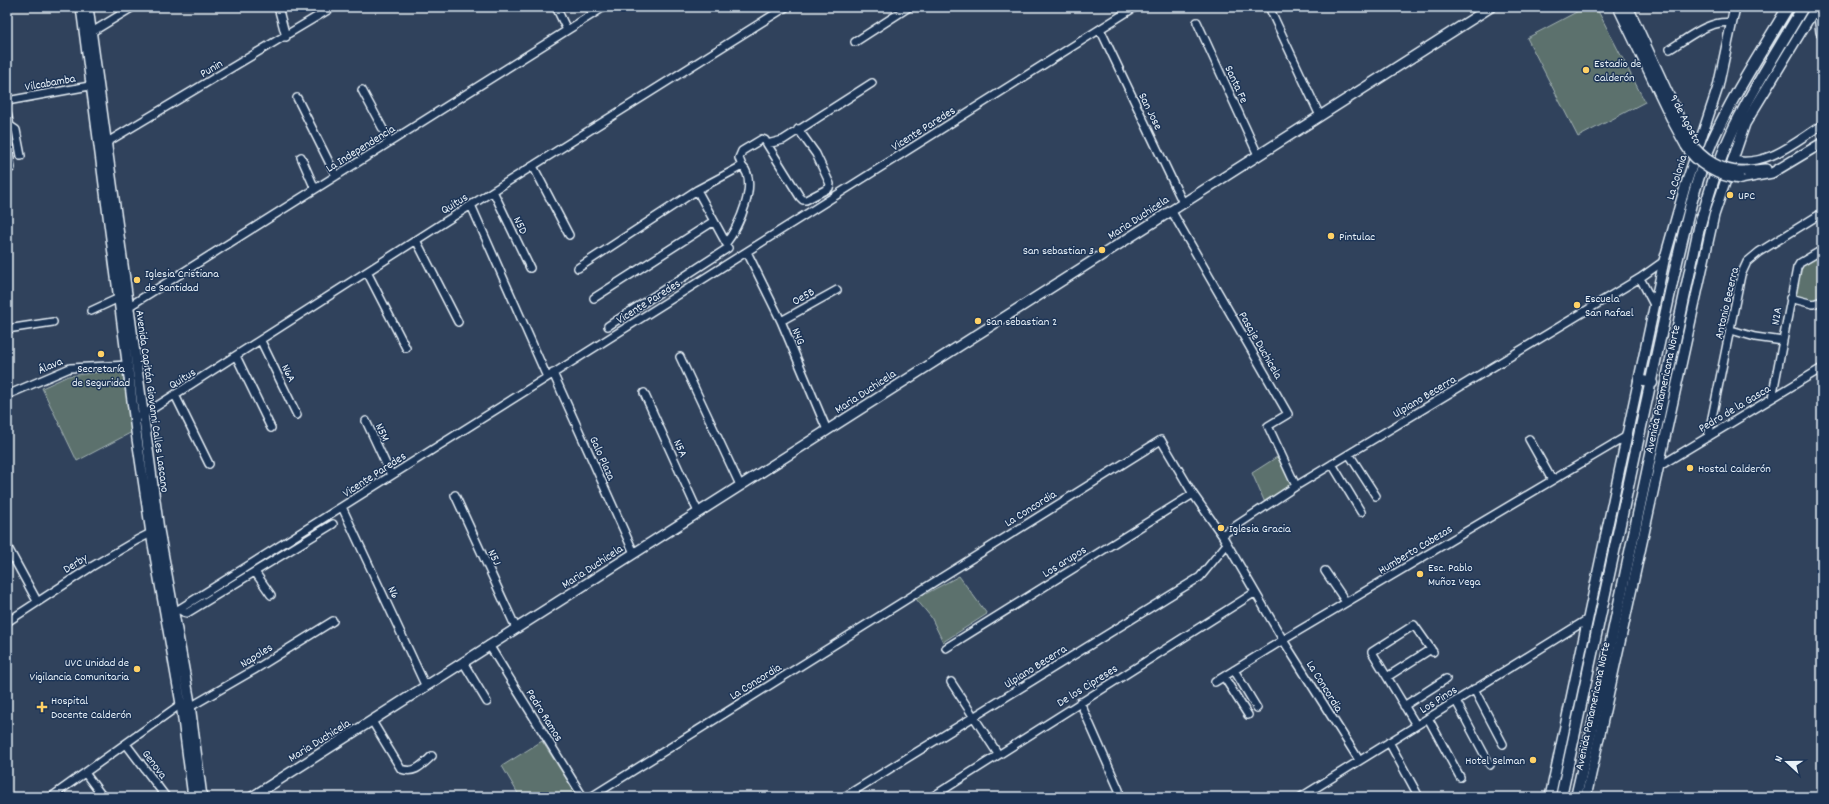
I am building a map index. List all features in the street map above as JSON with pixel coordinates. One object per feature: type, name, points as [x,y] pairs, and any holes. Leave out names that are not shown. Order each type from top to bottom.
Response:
[{"type":"highway","name":"Avenida Panamericana Norte","points":[[1561,797],[1652,382],[1674,274],[1695,191],[1712,141],[1731,102],[1788,7]]},
{"type":"highway","name":"Avenida Panamericana Norte","points":[[1575,797],[1664,414],[1699,228],[1715,176],[1739,116],[1803,7]]},
{"type":"highway","points":[[1639,380],[1652,382]]},
{"type":"highway","points":[[1572,743],[1569,771],[1574,776],[1581,770]]},
{"type":"highway","points":[[1564,783],[1569,778],[1575,782],[1575,797]]},
{"type":"main road","name":"Avenida Capitán Giovanni Calles Lascano","points":[[81,7],[88,35]]},
{"type":"main road","name":"Avenida Capitán Giovanni Calles Lascano","points":[[88,7],[88,35],[119,298],[128,365],[139,416]]},
{"type":"main road","name":"Maria Duchicela","points":[[252,797],[1491,7]]},
{"type":"main road","name":"9 de Agosto","points":[[1618,7],[1674,124],[1688,143],[1699,153],[1712,161],[1742,175],[1772,173],[1822,143]]},
{"type":"main road","name":"9 de Agosto","points":[[1628,7],[1688,143]]},
{"type":"main road","name":"La Colonia","points":[[1664,261],[1685,187],[1718,87],[1735,7]]},
{"type":"main road","name":"Avenida Panamericana Norte","points":[[1586,797],[1658,467],[1664,414],[1714,215],[1745,124],[1762,93],[1817,7]]},
{"type":"main road","points":[[1817,7],[1822,33]]},
{"type":"main road","points":[[1803,27],[1811,25],[1817,27],[1822,33]]},
{"type":"main road","name":"9 de Agosto","points":[[1742,175],[1770,167],[1822,135]]},
{"type":"main road","name":"Avenida Capitán Giovanni Calles Lascano","points":[[102,145],[128,307],[139,416],[193,797]]},
{"type":"main road","name":"Avenida Panamericana Norte","points":[[1550,797],[1664,261]]},
{"type":"main road","name":"Avenida Capitán Giovanni Calles Lascano","points":[[155,531],[176,611],[202,797]]},
{"type":"street","points":[[88,35],[133,7]]},
{"type":"street","points":[[278,7],[286,37]]},
{"type":"street","name":"Punin","points":[[102,145],[286,37],[333,7]]},
{"type":"street","points":[[556,7],[567,30]]},
{"type":"street","name":"La Independencia","points":[[128,307],[602,7]]},
{"type":"street","name":"Quitus","points":[[139,416],[261,341],[493,191],[786,7]]},
{"type":"street","points":[[855,42],[908,7]]},
{"type":"street","name":"Vicente Paredes","points":[[176,611],[1135,7]]},
{"type":"street","points":[[1269,7],[1320,116]]},
{"type":"street","name":"Santa Fe","points":[[1197,22],[1258,155]]},
{"type":"street","points":[[1670,49],[1698,32],[1720,22],[1732,23]]},
{"type":"street","name":"San Jose","points":[[1100,29],[1183,203]]},
{"type":"street","points":[[767,144],[783,140],[872,83]]},
{"type":"street","name":"Vilcabamba","points":[[7,101],[94,86]]},
{"type":"street","points":[[362,90],[390,142]]},
{"type":"street","points":[[298,98],[336,176]]},
{"type":"street","points":[[7,113],[8,127],[16,130],[21,156]]},
{"type":"street","points":[[1732,160],[1750,162],[1765,159],[1778,153],[1822,125]]},
{"type":"street","points":[[608,326],[727,245],[738,225],[748,192],[748,174],[747,170],[742,166],[740,158],[742,150],[762,139],[765,140],[803,200],[806,200],[829,188],[830,184],[816,154],[798,129]]},
{"type":"street","points":[[7,137],[12,168]]},
{"type":"street","points":[[301,158],[315,189]]},
{"type":"street","points":[[533,166],[569,234]]},
{"type":"street","points":[[578,268],[697,190],[742,166]]},
{"type":"street","points":[[697,190],[735,260]]},
{"type":"street","name":"N5D","points":[[493,191],[530,268]]},
{"type":"street","name":"Galo Plaza","points":[[471,206],[634,553]]},
{"type":"street","name":"Pasaje Duchicela","points":[[1171,210],[1288,414],[1268,426],[1296,486]]},
{"type":"street","name":"Antonio Becerra","points":[[1708,437],[1741,275],[1747,262],[1759,252],[1822,213]]},
{"type":"street","points":[[594,298],[714,221]]},
{"type":"street","points":[[416,240],[458,322]]},
{"type":"street","name":"N2A","points":[[1772,398],[1795,276],[1800,263],[1822,250]]},
{"type":"street","name":"N4G","points":[[748,252],[781,322],[827,430]]},
{"type":"street","name":"Ulpiano Becerra","points":[[1222,535],[1296,486],[1640,278],[1664,261]]},
{"type":"street","points":[[368,272],[406,348]]},
{"type":"street","points":[[1640,278],[1654,305]]},
{"type":"street","name":"Oe5B","points":[[781,322],[837,290]]},
{"type":"street","points":[[91,311],[119,298]]},
{"type":"street","points":[[1790,298],[1804,303],[1813,304],[1822,301]]},
{"type":"street","points":[[7,329],[53,322]]},
{"type":"street","points":[[1731,330],[1755,337],[1783,341]]},
{"type":"street","name":"N6A","points":[[261,341],[297,415]]},
{"type":"street","points":[[236,356],[271,428]]},
{"type":"street","points":[[680,357],[740,485]]},
{"type":"street","name":"Álava","points":[[7,396],[70,368],[128,365]]},
{"type":"street","name":"Pedro de la Gasca","points":[[1658,467],[1822,368]]},
{"type":"street","name":"N5A","points":[[644,393],[698,512]]},
{"type":"street","points":[[175,394],[209,464]]},
{"type":"street","name":"N5M","points":[[366,421],[391,475]]},
{"type":"street","name":"Humberto Cabezas","points":[[1215,682],[1346,602],[1627,436]]},
{"type":"street","points":[[1529,439],[1552,480]]},
{"type":"street","name":"La Concordia","points":[[591,797],[1161,440],[1193,494],[1222,535],[1254,593],[1359,760]]},
{"type":"street","points":[[1349,454],[1376,496]]},
{"type":"street","points":[[1332,464],[1361,512]]},
{"type":"street","name":"Los arupos","points":[[946,648],[1193,494]]},
{"type":"street","name":"N5J","points":[[454,495],[516,628]]},
{"type":"street","name":"N6","points":[[342,507],[426,686]]},
{"type":"street","points":[[176,611],[187,613],[333,524]]},
{"type":"street","name":"Derby","points":[[7,622],[91,567],[155,531]]},
{"type":"street","name":"Ulpiano Becerra","points":[[844,797],[1200,577],[1227,544]]},
{"type":"street","points":[[7,546],[37,601]]},
{"type":"street","points":[[1325,571],[1346,602]]},
{"type":"street","points":[[255,572],[271,595]]},
{"type":"street","name":"De los Cipreses","points":[[932,797],[1254,593]]},
{"type":"street","name":"Los Pinos","points":[[1301,797],[1588,619]]},
{"type":"street","name":"Napoles","points":[[190,707],[254,670],[333,621]]},
{"type":"street","points":[[1387,677],[1432,651],[1414,625],[1372,652],[1404,706],[1416,725]]},
{"type":"street","name":"Pedro Ramos","points":[[489,645],[583,797]]},
{"type":"street","points":[[463,662],[487,702]]},
{"type":"street","points":[[1234,670],[1257,708]]},
{"type":"street","points":[[1224,677],[1248,715]]},
{"type":"street","points":[[1404,706],[1446,678]]},
{"type":"street","points":[[950,682],[998,754]]},
{"type":"street","points":[[1474,689],[1503,744]]},
{"type":"street","points":[[1456,700],[1490,765]]},
{"type":"street","points":[[1080,702],[1120,790]]},
{"type":"street","points":[[51,797],[181,704]]},
{"type":"street","points":[[1428,718],[1460,777]]},
{"type":"street","points":[[372,721],[401,769],[409,772],[418,769],[432,756]]},
{"type":"street","points":[[1389,742],[1419,797]]},
{"type":"street","name":"Genova","points":[[126,744],[166,797]]},
{"type":"street","points":[[85,773],[103,797]]},
{"type":"green space","name":"Estadio de Calderón","points":[[1586,7],[1596,7],[1645,102],[1578,137],[1527,38]]},
{"type":"green space","points":[[1822,252],[1822,298],[1813,301],[1793,295],[1799,269],[1803,263]]},
{"type":"green space","points":[[125,369],[134,431],[77,461],[42,388],[68,376]]},
{"type":"green space","points":[[1277,457],[1294,487],[1266,505],[1252,473]]},
{"type":"green space","points":[[959,576],[987,614],[943,642],[931,617],[916,599]]},
{"type":"green space","points":[[542,741],[578,797],[520,797],[502,766]]},
{"type":"place","name":"Estadio de Calderón","points":[[1586,70]]},
{"type":"place","name":"UPC","points":[[1730,195]]},
{"type":"place","name":"Pintulac","points":[[1331,236]]},
{"type":"place","name":"San sebastian 3","points":[[1102,250]]},
{"type":"place","name":"Iglesia Cristiana de Santidad","points":[[137,280]]},
{"type":"place","name":"Escuela San Rafael","points":[[1577,305]]},
{"type":"place","name":"San sebastian 2","points":[[978,321]]},
{"type":"place","name":"Secretaría de Seguridad","points":[[101,354]]},
{"type":"place","name":"Hostal Calderón","points":[[1690,468]]},
{"type":"place","name":"Iglesia Gracia","points":[[1221,528]]},
{"type":"place","name":"Esc. Pablo Muñoz Vega","points":[[1420,574]]},
{"type":"place","name":"UVC Unidad de Vigilancia Comunitaria","points":[[137,669]]},
{"type":"place","name":"Hospital Docente Calderón","points":[[42,707]]},
{"type":"place","name":"Hotel Selman","points":[[1533,760]]}]
